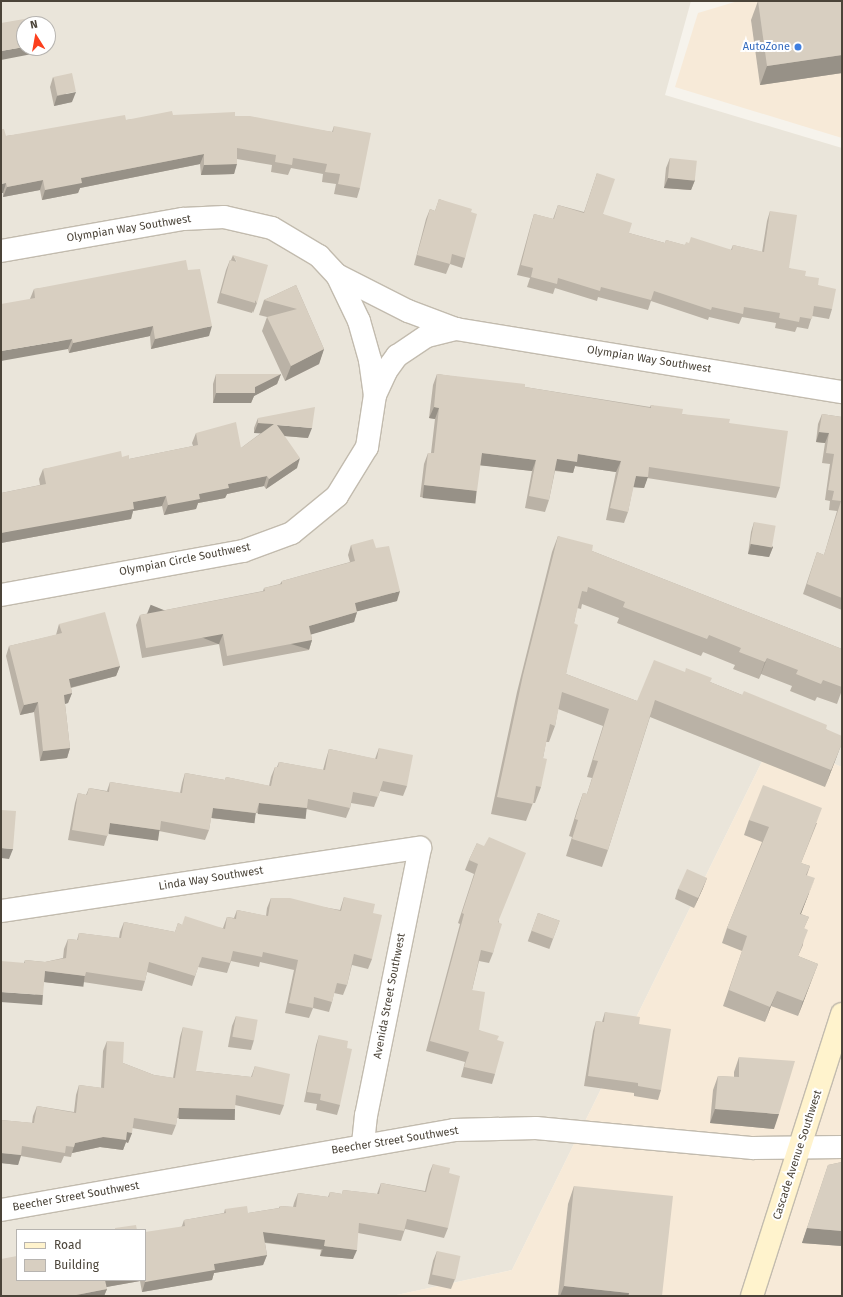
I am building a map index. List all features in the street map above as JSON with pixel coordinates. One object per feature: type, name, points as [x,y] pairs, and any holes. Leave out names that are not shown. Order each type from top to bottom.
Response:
[{"type":"main road","name":"Cascade Avenue Southwest","points":[[752,1296],[801,1147],[842,1014]]},
{"type":"street","name":"Olympian Way Southwest","points":[[1,251],[183,219],[224,217],[272,228],[319,256],[337,275],[359,321]]},
{"type":"street","name":"Olympian Way Southwest","points":[[337,275],[408,311],[456,329],[842,392]]},
{"type":"street","name":"Olympian Circle Southwest","points":[[1,595],[243,551],[292,533],[337,496],[367,447],[375,395],[370,360],[359,321]]},
{"type":"street","name":"Olympian Way Southwest","points":[[375,395],[386,371],[397,356],[427,336],[456,329]]},
{"type":"street","name":"Linda Way Southwest","points":[[1,911],[420,848]]},
{"type":"street","name":"Avenida Street Southwest","points":[[363,1145],[366,1115],[420,848]]},
{"type":"street","name":"Beecher Street Southwest","points":[[1,1210],[454,1130],[536,1128],[753,1148],[842,1147]]},
{"type":"shaded area","points":[[1,1],[691,1],[665,95],[842,148],[842,767],[773,739],[512,1270],[392,1296],[1,1296]]},
{"type":"shaded area","points":[[738,1],[842,1],[842,138],[675,87],[698,13]]},
{"type":"shaded area","points":[[773,739],[842,767],[842,1296],[392,1296],[512,1270]]},
{"type":"building","name":"AutoZone","points":[[758,1],[842,1],[842,55],[767,66]]},
{"type":"building","points":[[16,20],[16,48],[1,51],[1,23]]},
{"type":"building","points":[[72,73],[76,92],[57,96],[53,77]]},
{"type":"building","points":[[172,111],[173,115],[235,112],[235,116],[250,116],[333,132],[334,126],[371,133],[360,188],[338,184],[340,174],[325,172],[327,164],[293,158],[292,165],[275,162],[276,155],[237,148],[237,164],[204,165],[204,154],[81,178],[82,183],[45,190],[43,180],[7,187],[6,183],[1,184],[1,129],[4,129],[6,136],[125,115],[126,120]]},
{"type":"building","points":[[670,158],[697,161],[695,181],[668,178]]},
{"type":"building","points":[[597,173],[615,179],[603,214],[632,223],[629,233],[665,243],[666,240],[685,245],[686,242],[689,243],[691,237],[732,250],[733,245],[764,252],[770,211],[797,215],[789,268],[806,271],[805,276],[819,278],[818,285],[836,289],[832,309],[814,306],[812,319],[800,317],[799,322],[779,318],[780,313],[744,307],[743,314],[712,307],[711,310],[654,291],[651,300],[601,287],[600,291],[558,278],[557,284],[531,277],[533,268],[521,265],[534,214],[554,219],[558,205],[584,213]]},
{"type":"building","points":[[439,199],[472,209],[471,212],[477,214],[465,258],[452,254],[450,264],[417,255],[430,209],[435,211]]},
{"type":"building","points":[[233,255],[268,265],[257,303],[255,300],[255,303],[221,293],[230,260],[237,262]]},
{"type":"building","points":[[186,260],[188,270],[200,269],[212,326],[155,339],[153,326],[73,343],[72,339],[1,351],[1,304],[35,298],[34,289]]},
{"type":"building","points":[[296,285],[324,349],[291,366],[267,317],[297,309],[264,300]]},
{"type":"building","points":[[216,374],[281,374],[255,387],[255,393],[216,393]]},
{"type":"building","points":[[437,374],[525,384],[525,387],[651,408],[651,405],[683,409],[682,414],[730,419],[729,423],[788,431],[780,487],[649,467],[648,477],[636,476],[628,512],[610,508],[621,461],[578,454],[577,462],[557,459],[549,500],[529,496],[536,460],[482,453],[477,491],[424,485],[428,453],[434,453],[439,408],[434,407]]},
{"type":"building","points":[[315,407],[312,428],[277,425],[300,458],[269,479],[267,476],[228,484],[229,488],[199,494],[200,499],[168,505],[166,496],[133,502],[134,509],[1,533],[1,493],[46,484],[43,469],[121,451],[122,457],[129,455],[129,459],[198,445],[196,433],[236,422],[241,448],[274,424],[258,423],[258,418]]},
{"type":"building","points":[[822,414],[842,417],[842,598],[807,584],[817,552],[824,555],[841,501],[832,500],[834,491],[828,490],[834,454],[826,453],[829,433],[819,432]]},
{"type":"building","points":[[754,522],[776,526],[772,547],[750,544]]},
{"type":"building","points":[[558,536],[593,545],[592,551],[842,649],[842,687],[823,680],[821,684],[796,674],[798,670],[767,658],[765,662],[739,652],[741,648],[709,635],[707,639],[623,607],[625,602],[588,587],[587,592],[582,591],[574,623],[578,625],[566,674],[637,701],[654,660],[685,672],[686,668],[712,678],[710,682],[742,695],[744,691],[827,725],[826,729],[842,736],[842,743],[831,770],[655,700],[608,850],[572,839],[578,820],[575,819],[583,793],[587,794],[598,761],[593,760],[609,709],[562,692],[555,726],[550,724],[543,758],[547,759],[541,787],[536,786],[533,804],[497,797],[523,675]]},
{"type":"building","points":[[373,539],[376,548],[389,546],[400,591],[355,603],[357,612],[309,626],[312,640],[227,656],[223,634],[146,648],[140,615],[265,591],[264,588],[282,584],[282,581],[355,561],[351,545]]},
{"type":"building","points":[[105,612],[120,666],[69,679],[72,693],[64,695],[70,748],[43,751],[38,702],[24,705],[9,646],[62,633],[59,624]]},
{"type":"building","points":[[379,748],[413,755],[407,786],[383,781],[378,797],[353,792],[350,808],[308,799],[307,808],[259,803],[256,813],[213,808],[209,830],[161,821],[160,830],[110,823],[108,836],[72,830],[78,793],[87,795],[89,788],[109,792],[110,782],[182,793],[185,773],[225,780],[226,777],[271,786],[275,767],[278,767],[279,762],[325,770],[329,749],[377,759]]},
{"type":"building","points":[[763,785],[822,808],[801,863],[810,866],[806,875],[815,878],[800,914],[809,917],[804,928],[808,930],[798,956],[818,964],[803,1001],[777,991],[770,1007],[729,990],[747,936],[727,928],[769,827],[749,820]]},
{"type":"building","points":[[1,810],[16,811],[13,849],[1,848]]},
{"type":"building","points":[[489,837],[526,853],[498,922],[502,924],[493,953],[481,950],[472,990],[485,992],[479,1030],[499,1036],[497,1040],[504,1042],[495,1074],[464,1067],[469,1052],[430,1041],[464,914],[462,913],[478,864],[469,860],[477,843],[484,846]]},
{"type":"building","points":[[687,869],[707,878],[698,898],[678,889]]},
{"type":"building","points":[[344,897],[375,904],[373,913],[382,915],[372,959],[354,954],[347,985],[337,983],[332,1002],[314,997],[313,1008],[289,1003],[298,960],[263,952],[262,957],[233,951],[230,963],[202,957],[195,976],[149,962],[145,981],[86,972],[85,976],[45,971],[43,995],[1,992],[1,961],[25,963],[25,960],[45,962],[66,958],[68,939],[78,940],[79,933],[121,938],[124,922],[175,932],[178,923],[182,925],[185,916],[225,929],[227,917],[236,919],[237,910],[268,916],[271,898],[290,898],[341,911]]},
{"type":"building","points":[[538,913],[560,921],[553,939],[532,931]]},
{"type":"building","points":[[605,1012],[640,1017],[639,1024],[671,1029],[661,1090],[638,1086],[638,1083],[588,1076],[596,1021],[604,1022]]},
{"type":"building","points":[[236,1016],[258,1020],[254,1041],[232,1037]]},
{"type":"building","points":[[183,1027],[203,1031],[196,1071],[252,1077],[255,1066],[290,1074],[284,1105],[236,1095],[235,1109],[179,1108],[176,1125],[134,1118],[132,1133],[127,1132],[126,1140],[103,1137],[75,1143],[74,1147],[66,1146],[65,1153],[22,1146],[21,1155],[1,1153],[1,1120],[34,1123],[37,1106],[76,1113],[79,1085],[104,1088],[107,1041],[124,1042],[123,1063],[154,1075],[175,1078]]},
{"type":"building","points":[[319,1035],[348,1041],[347,1048],[352,1049],[340,1105],[320,1100],[321,1094],[307,1092]]},
{"type":"building","points":[[739,1057],[795,1061],[779,1114],[715,1109],[718,1076],[739,1077]]},
{"type":"building","points":[[842,1162],[842,1231],[807,1228],[828,1165]]},
{"type":"building","points":[[433,1164],[450,1168],[449,1173],[460,1176],[448,1228],[407,1219],[404,1231],[359,1223],[357,1250],[324,1246],[325,1240],[263,1232],[267,1255],[214,1264],[215,1270],[145,1282],[146,1232],[185,1226],[184,1220],[226,1213],[225,1209],[247,1206],[248,1213],[280,1208],[280,1206],[296,1207],[298,1193],[329,1197],[330,1192],[342,1194],[343,1190],[379,1194],[381,1183],[426,1192]]},
{"type":"building","points":[[574,1186],[673,1196],[662,1296],[629,1296],[629,1293],[564,1286]]},
{"type":"building","points":[[136,1225],[137,1229],[115,1229]]},
{"type":"building","points":[[437,1251],[460,1256],[455,1279],[432,1274]]},
{"type":"building","points":[[16,1256],[16,1281],[105,1281],[107,1289],[71,1296],[1,1296],[1,1259]]},
{"type":"place","name":"AutoZone","points":[[798,47]]}]
